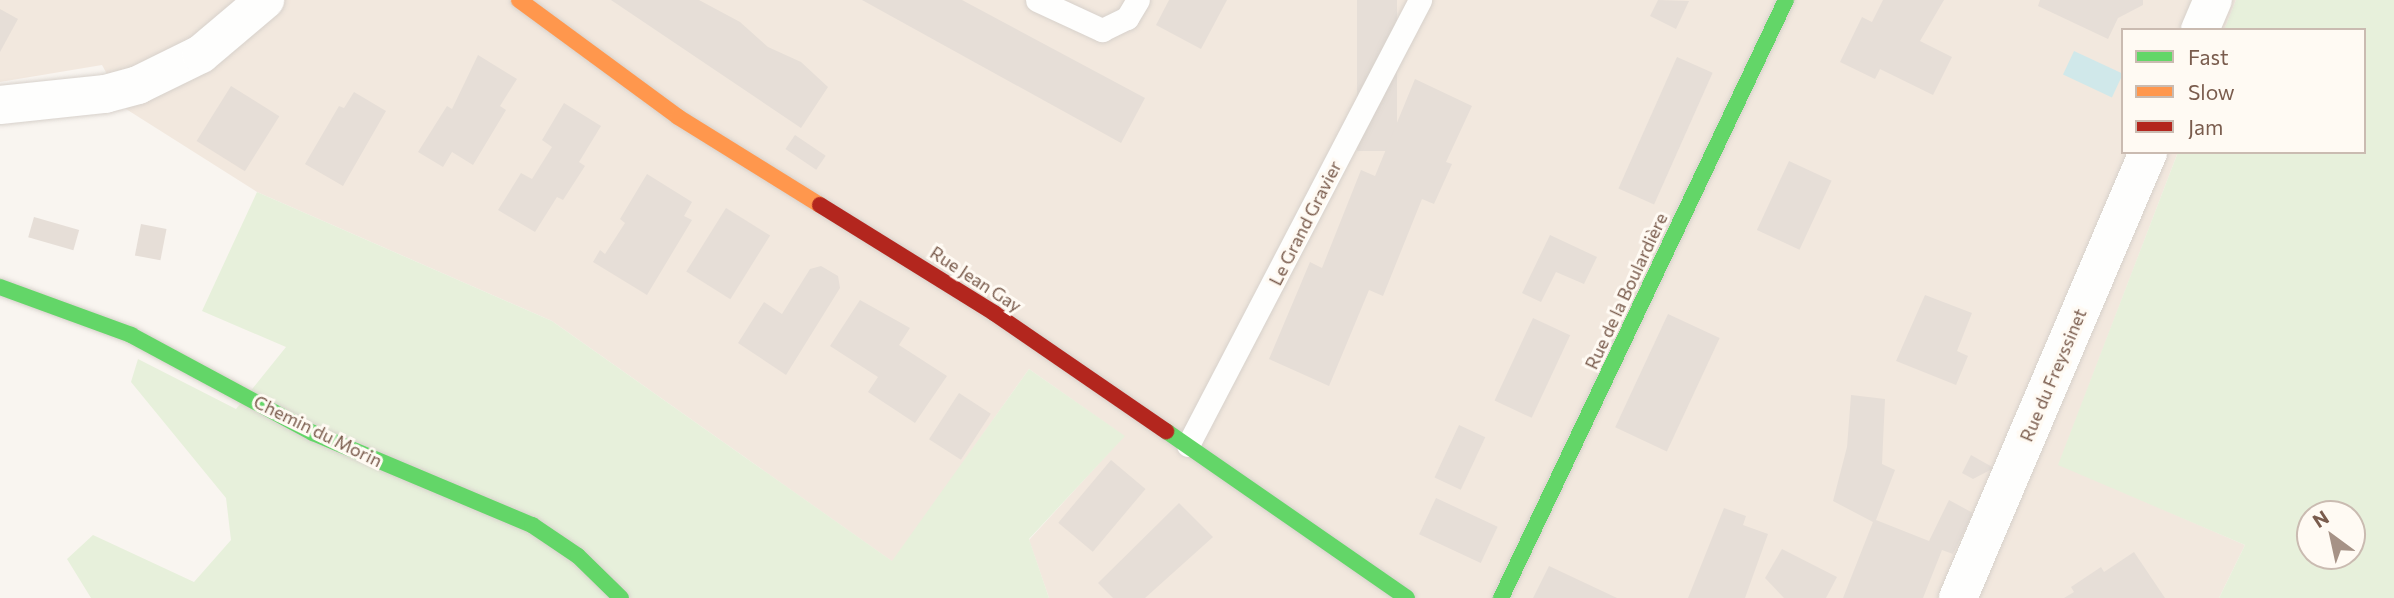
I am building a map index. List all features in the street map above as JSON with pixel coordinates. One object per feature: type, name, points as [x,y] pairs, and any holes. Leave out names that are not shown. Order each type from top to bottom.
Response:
[{"type":"street","points":[[0,105],[105,94],[138,85],[201,54],[265,0]]},
{"type":"street","name":"Rue Jean Gay","points":[[519,0],[678,117],[871,233],[1188,445],[1406,598]]},
{"type":"street","name":"Rue de la Boulardière","points":[[1502,598],[1786,0]]},
{"type":"street","points":[[2201,28],[2213,0]]},
{"type":"street","name":"Rue du Freyssinet","points":[[1958,598],[2147,154]]},
{"type":"street","name":"Chemin du Morin","points":[[0,287],[131,335],[313,433],[532,525],[578,556],[621,598]]},
{"type":"lane","points":[[1037,0],[1102,30],[1127,18],[1138,0]]},
{"type":"lane","name":"Le Grand Gravier","points":[[1188,445],[1420,0]]},
{"type":"shaded area","points":[[0,0],[2236,0],[2225,28],[2121,28],[2121,154],[2177,154],[2059,464],[2245,545],[2219,598],[1049,598],[1029,540],[1124,436],[1029,369],[893,562],[552,321],[257,192],[126,109],[102,65],[0,82]]},
{"type":"green space","points":[[2236,0],[2394,0],[2394,598],[2219,598],[2245,545],[2058,465],[2177,154],[2366,154],[2366,28],[2225,28]]},
{"type":"green space","points":[[257,192],[552,321],[892,561],[1029,369],[1125,436],[1029,539],[1049,598],[91,598],[67,559],[93,535],[194,582],[231,540],[226,498],[131,382],[138,359],[236,409],[286,347],[202,311]]},
{"type":"water","points":[[2074,51],[2121,73],[2112,97],[2063,75]]},
{"type":"building","points":[[611,0],[699,0],[740,22],[768,47],[801,62],[828,87],[801,128]]},
{"type":"building","points":[[862,0],[962,0],[1145,98],[1121,143]]},
{"type":"building","points":[[1169,0],[1227,0],[1201,49],[1156,25]]},
{"type":"building","points":[[1357,0],[1397,0],[1397,151],[1357,151]]},
{"type":"building","points":[[1658,0],[1689,1],[1676,29],[1650,16]]},
{"type":"building","points":[[1883,0],[1944,0],[1920,41],[1952,57],[1933,95],[1880,69],[1875,79],[1840,62],[1862,17],[1872,22]]},
{"type":"building","points":[[2040,0],[2143,0],[2143,5],[2118,18],[2108,39],[2038,6]]},
{"type":"building","points":[[0,9],[18,19],[0,52]]},
{"type":"building","points":[[478,55],[517,79],[500,106],[506,110],[473,165],[452,152],[443,167],[418,152],[447,106],[452,109]]},
{"type":"building","points":[[1677,57],[1713,73],[1654,204],[1618,189]]},
{"type":"building","points":[[1415,79],[1472,106],[1446,162],[1452,164],[1434,204],[1422,199],[1383,296],[1369,290],[1329,386],[1269,359],[1310,262],[1322,268],[1361,170],[1375,176]]},
{"type":"building","points":[[231,86],[279,116],[245,171],[197,141]]},
{"type":"building","points":[[354,92],[386,111],[343,186],[305,164],[339,106],[344,108]]},
{"type":"building","points":[[564,103],[601,126],[579,162],[585,166],[563,200],[557,197],[535,232],[498,210],[521,173],[532,179],[552,147],[542,140]]},
{"type":"building","points":[[795,135],[826,156],[816,170],[785,149]]},
{"type":"building","points":[[1789,161],[1832,181],[1799,250],[1757,230]]},
{"type":"building","points":[[647,174],[692,202],[684,216],[692,220],[647,295],[593,262],[600,250],[605,254],[625,223],[620,219]]},
{"type":"building","points":[[726,208],[770,236],[730,299],[686,272]]},
{"type":"building","points":[[34,217],[79,230],[73,250],[28,237]]},
{"type":"building","points":[[141,224],[167,229],[160,260],[135,255]]},
{"type":"building","points":[[1550,235],[1597,257],[1584,284],[1556,272],[1541,302],[1522,293]]},
{"type":"building","points":[[821,266],[838,276],[840,288],[786,375],[738,343],[764,302],[782,314],[810,269]]},
{"type":"building","points":[[1925,295],[1972,313],[1957,351],[1968,356],[1956,385],[1896,361]]},
{"type":"building","points":[[860,300],[910,328],[899,345],[947,376],[915,423],[868,392],[878,377],[830,346]]},
{"type":"building","points":[[1668,314],[1720,338],[1667,451],[1615,427]]},
{"type":"building","points":[[1533,318],[1570,335],[1532,418],[1495,400]]},
{"type":"building","points":[[959,393],[991,414],[961,460],[929,439]]},
{"type":"building","points":[[1851,395],[1885,399],[1882,464],[1895,470],[1876,520],[1929,541],[1949,500],[1973,513],[1953,554],[1942,550],[1923,598],[1843,598],[1873,522],[1833,501],[1847,447]]},
{"type":"building","points":[[1459,425],[1485,437],[1461,490],[1434,478]]},
{"type":"building","points":[[1971,455],[1994,468],[1973,479],[1962,473]]},
{"type":"building","points":[[1111,460],[1145,489],[1093,552],[1058,523]]},
{"type":"building","points":[[1436,498],[1498,527],[1481,563],[1419,534]]},
{"type":"building","points":[[1179,503],[1213,537],[1145,598],[1113,598],[1098,583]]},
{"type":"building","points":[[1724,508],[1746,516],[1743,525],[1768,534],[1745,598],[1688,598]]},
{"type":"building","points":[[1782,549],[1837,577],[1826,598],[1784,598],[1765,578]]},
{"type":"building","points":[[2134,552],[2165,598],[2064,598],[2074,592],[2071,587],[2101,567],[2104,572]]},
{"type":"building","points":[[1549,566],[1617,598],[1533,598]]},
{"type":"traffic: fast","points":[[1501,598],[1786,0]]},
{"type":"traffic: fast","points":[[0,287],[131,335],[313,433],[532,525],[578,556],[621,598]]},
{"type":"traffic: fast","points":[[1166,431],[1407,598]]},
{"type":"traffic: slow","points":[[519,0],[678,117],[820,205]]},
{"type":"traffic: jam","points":[[820,205],[994,313],[1166,431]]}]
